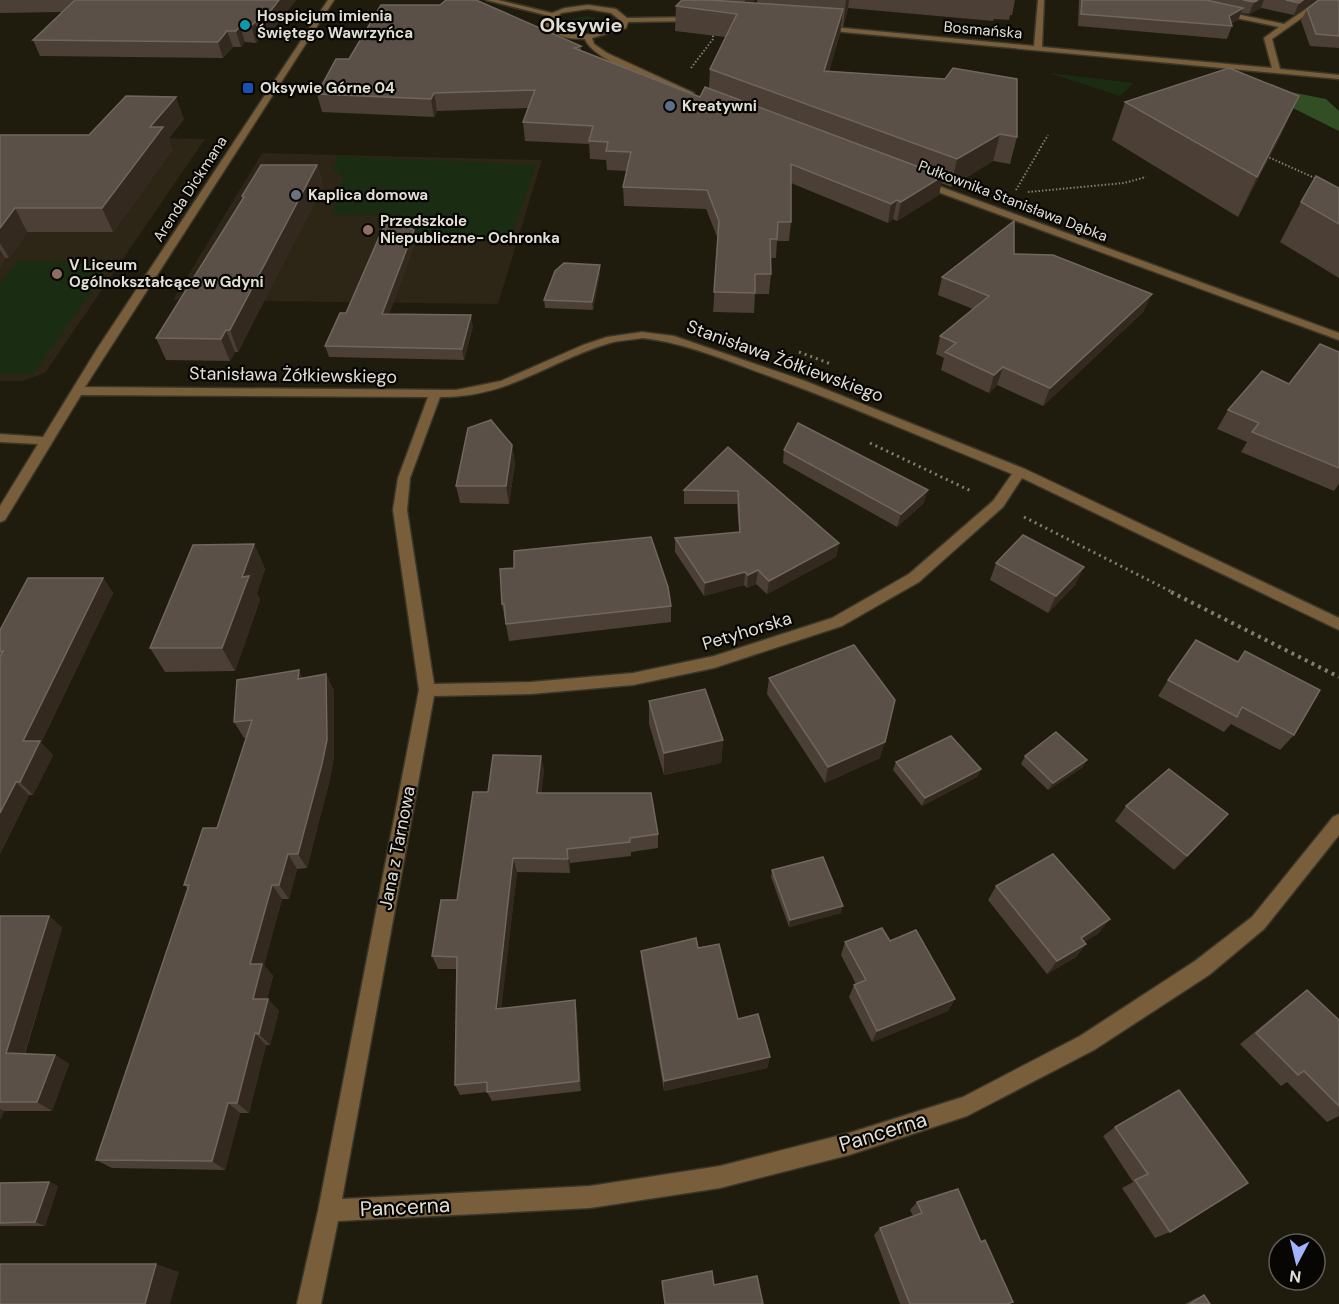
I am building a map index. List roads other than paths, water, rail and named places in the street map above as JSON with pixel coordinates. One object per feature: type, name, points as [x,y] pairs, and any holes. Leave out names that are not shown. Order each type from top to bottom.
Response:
[{"type":"street","name":"Arenda Dickmana","points":[[0,517],[77,391],[331,0]]},
{"type":"street","points":[[489,0],[553,15],[574,8],[610,7],[625,20]]},
{"type":"street","points":[[1038,48],[1041,0]]},
{"type":"street","points":[[1277,71],[1268,38],[1324,0]]},
{"type":"street","points":[[1206,9],[1284,26]]},
{"type":"street","points":[[553,15],[548,24],[556,32],[588,36],[615,31],[623,26],[625,20]]},
{"type":"street","points":[[625,20],[661,18],[704,20]]},
{"type":"street","name":"Bosmańska","points":[[811,27],[1339,77]]},
{"type":"street","points":[[588,36],[591,45],[604,55],[697,96]]},
{"type":"street","name":"Pułkownika Stanisława Dąbka","points":[[914,180],[1339,337]]},
{"type":"street","name":"Stanisława Żółkiewskiego","points":[[77,391],[435,394],[484,390],[611,339],[642,335],[670,338],[801,384],[1020,472],[1339,624]]},
{"type":"street","name":"Jana z Tarnowa","points":[[309,1304],[427,690],[400,510],[404,478],[435,394]]},
{"type":"street","points":[[0,438],[46,441]]},
{"type":"street","name":"Petyhorska","points":[[427,690],[531,688],[633,679],[714,662],[837,622],[914,578],[998,504],[1020,472]]},
{"type":"street","name":"Pancerna","points":[[328,1211],[590,1197],[720,1177],[849,1144],[967,1106],[1087,1043],[1202,968],[1258,923],[1339,822]]},
{"type":"place","name":"Hospicjum imienia Świętego Wawrzyńca","points":[[245,25]]},
{"type":"place","name":"Oksywie Górne 04","points":[[248,88]]},
{"type":"place","name":"Kreatywni","points":[[670,106]]},
{"type":"place","name":"Kaplica domowa","points":[[296,195]]},
{"type":"place","name":"Przedszkole Niepubliczne- Ochronka","points":[[368,230]]},
{"type":"place","name":"V Liceum Ogólnokształcące w Gdyni","points":[[57,274]]},
{"type":"district","name":"Oksywie","points":[[581,25]]}]
